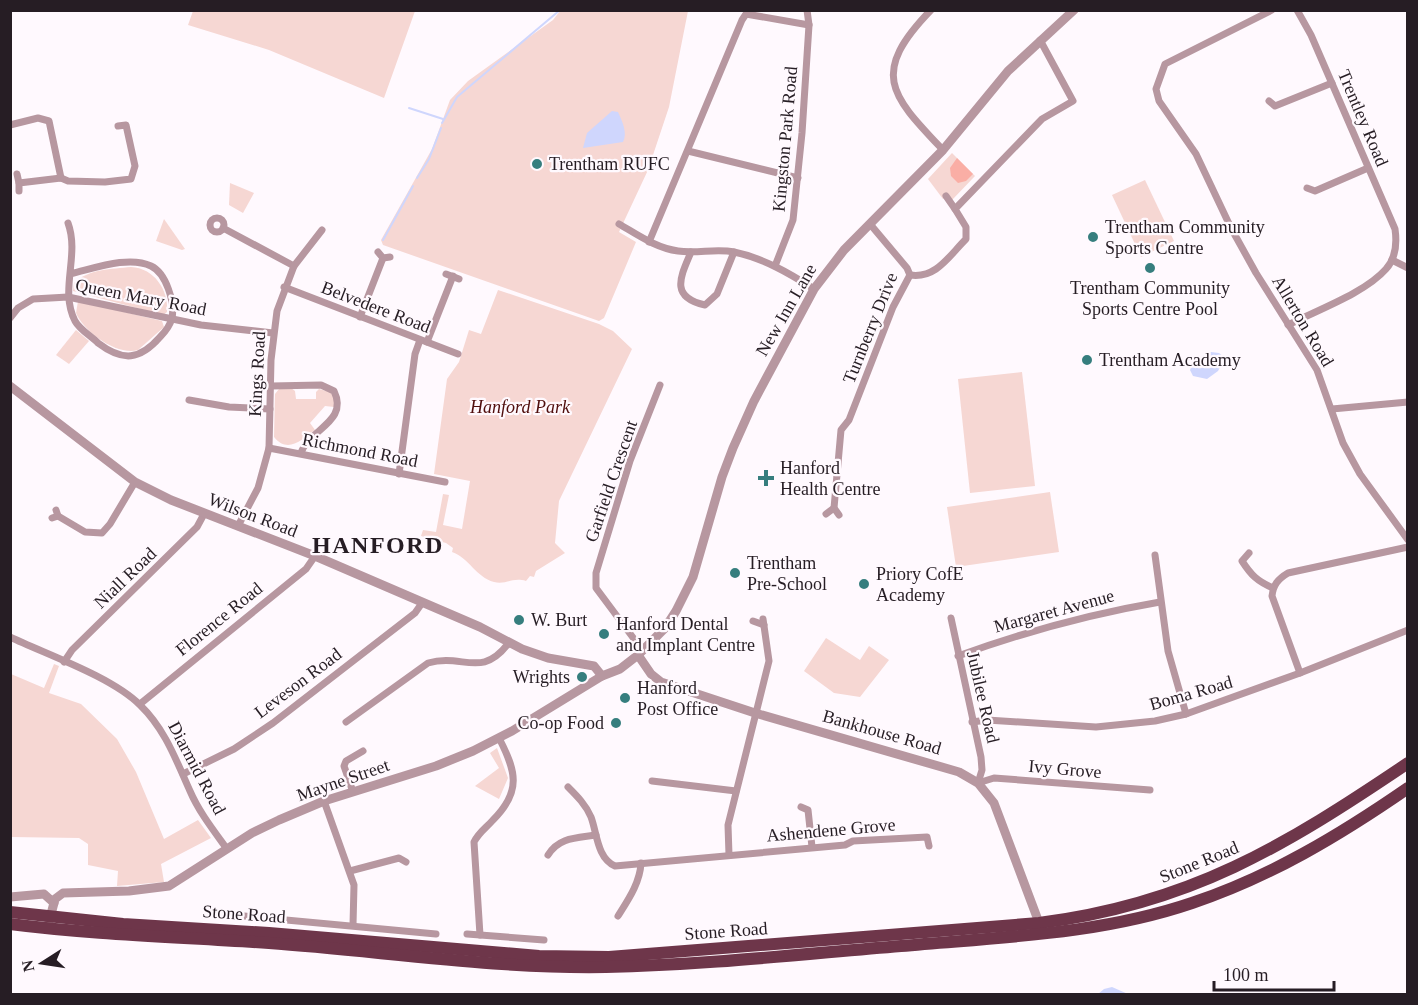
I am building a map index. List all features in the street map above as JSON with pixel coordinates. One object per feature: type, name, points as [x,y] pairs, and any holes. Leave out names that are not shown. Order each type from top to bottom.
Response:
[{"type":"highway","name":"Stone Road","points":[[1041,929],[1138,904],[1233,870],[1304,831],[1407,763]]},
{"type":"highway","name":"Stone Road","points":[[10,924],[48,923],[539,956],[669,959],[1117,923],[1191,903],[1230,889],[1298,857],[1407,788]]},
{"type":"highway","name":"Stone Road","points":[[10,912],[48,923]]},
{"type":"street","name":"Kingston Park Road","points":[[775,266],[793,220],[809,25],[807,10]]},
{"type":"street","points":[[931,10],[904,44],[892,78],[897,99],[943,150]]},
{"type":"street","name":"New Inn Lane","points":[[640,653],[665,628],[688,589],[733,448],[759,392],[814,290],[844,250],[943,150],[1008,71],[1074,10]]},
{"type":"street","name":"Allerton Road","points":[[1272,10],[1165,64],[1156,89],[1158,101],[1196,154],[1231,228],[1317,370],[1343,443],[1360,474],[1407,540]]},
{"type":"street","name":"Trentley Road","points":[[1297,10],[1332,82],[1395,229],[1395,249],[1392,260]]},
{"type":"street","points":[[649,242],[746,14],[809,25]]},
{"type":"street","points":[[1040,40],[1077,108]]},
{"type":"street","points":[[1273,107],[1332,82]]},
{"type":"street","points":[[955,209],[1042,119],[1073,101]]},
{"type":"street","points":[[10,125],[38,118],[49,121],[61,178]]},
{"type":"street","points":[[17,174],[19,187],[61,178],[68,181],[105,182],[131,178],[135,166],[130,124],[118,126]]},
{"type":"street","points":[[688,151],[798,178]]},
{"type":"street","points":[[1312,193],[1368,168]]},
{"type":"street","points":[[910,274],[922,276],[934,272],[966,239],[966,227],[946,196]]},
{"type":"street","points":[[68,223],[74,247],[70,274],[68,297],[78,326],[116,355],[133,356],[150,349],[172,320],[173,312],[164,278],[151,266],[131,262],[70,274]]},
{"type":"street","name":"Turnberry Drive","points":[[826,514],[836,511],[841,430],[849,420],[893,307],[910,274],[870,224]]},
{"type":"street","points":[[619,225],[649,242],[676,251],[734,252],[775,266],[814,290]]},
{"type":"street","points":[[223,228],[294,266]]},
{"type":"street","name":"Kings Road","points":[[238,526],[258,488],[269,448],[273,333],[284,287],[294,266],[322,230]]},
{"type":"street","points":[[691,252],[679,280],[681,289],[689,299],[705,305],[717,294],[734,252]]},
{"type":"street","points":[[360,317],[383,256]]},
{"type":"street","points":[[1288,325],[1360,287],[1386,269],[1392,260],[1407,268]]},
{"type":"street","points":[[399,474],[415,354],[424,341],[453,276]]},
{"type":"street","name":"Belvedere Road","points":[[284,287],[458,354]]},
{"type":"street","name":"Queen Mary Road","points":[[10,318],[18,308],[33,299],[68,297],[172,320],[273,333]]},
{"type":"street","points":[[271,386],[321,385],[334,391],[338,408],[334,417],[304,446],[302,453]]},
{"type":"street","name":"Garfield Crescent","points":[[640,653],[596,588],[596,573],[630,461],[660,385]]},
{"type":"street","name":"Wilson Road","points":[[10,386],[135,482],[204,514],[315,556],[480,627],[508,644],[548,658],[590,665],[602,676]]},
{"type":"street","points":[[189,400],[229,407],[270,409]]},
{"type":"street","points":[[1332,409],[1407,402]]},
{"type":"street","points":[[845,405],[854,408]]},
{"type":"street","name":"Richmond Road","points":[[269,448],[445,482]]},
{"type":"street","points":[[55,515],[86,532],[102,533],[110,524],[135,482]]},
{"type":"street","name":"Niall Road","points":[[64,662],[72,650],[197,527],[204,514]]},
{"type":"street","points":[[1300,673],[1272,596],[1273,588],[1288,573],[1407,548]]},
{"type":"street","points":[[1249,553],[1239,561],[1253,577],[1273,588]]},
{"type":"street","points":[[1155,555],[1168,651],[1186,714]]},
{"type":"street","name":"Florence Road","points":[[140,704],[306,569],[315,556]]},
{"type":"street","name":"Margaret Avenue","points":[[958,656],[1051,624],[1101,612],[1160,602]]},
{"type":"street","name":"Leveson Road","points":[[183,774],[234,749],[273,723],[415,613],[422,603]]},
{"type":"street","name":"Jubilee Road","points":[[951,618],[981,757],[982,770],[978,783]]},
{"type":"street","points":[[729,855],[728,825],[769,661],[763,622],[753,621]]},
{"type":"street","name":"Boma Road","points":[[972,722],[987,720],[1096,727],[1155,721],[1186,714],[1300,673],[1407,630]]},
{"type":"street","name":"Diarmid Road","points":[[10,637],[118,688],[140,704],[162,732],[190,793],[227,849]]},
{"type":"street","points":[[346,722],[428,663],[440,660],[478,665],[498,657],[508,644]]},
{"type":"street","name":"Mayne Street","points":[[54,903],[63,893],[129,891],[169,886],[252,833],[324,801],[436,766],[499,738],[602,676],[620,669],[640,653]]},
{"type":"street","name":"Bankhouse Road","points":[[640,653],[651,674],[661,682],[755,713],[959,772],[978,783],[994,803],[1041,929]]},
{"type":"street","points":[[480,935],[474,842],[478,834],[503,809],[511,791],[514,774],[499,738]]},
{"type":"street","points":[[353,792],[344,766],[346,761],[363,751]]},
{"type":"street","name":"Ivy Grove","points":[[978,783],[994,778],[1150,790]]},
{"type":"street","points":[[652,782],[736,791]]},
{"type":"street","points":[[548,855],[556,843],[596,835],[590,816],[581,800],[568,787]]},
{"type":"street","points":[[324,801],[350,871],[354,897],[353,925]]},
{"type":"street","points":[[807,807],[812,847]]},
{"type":"street","name":"Ashendene Grove","points":[[596,835],[609,863],[622,867],[641,863],[845,845],[853,841],[927,837],[928,846]]},
{"type":"street","points":[[350,871],[403,857]]},
{"type":"street","points":[[618,916],[640,874],[641,863]]},
{"type":"street","points":[[10,897],[44,894],[54,903],[48,923]]},
{"type":"street","points":[[615,905],[623,908]]},
{"type":"street","points":[[247,914],[434,932]]},
{"type":"street","points":[[467,934],[544,940]]},
{"type":"green space","points":[[193,10],[415,11],[384,98],[269,50],[188,25]]},
{"type":"green space","name":"Trentham RUFC","points":[[560,11],[688,11],[669,107],[648,170],[619,232],[636,242],[604,318],[599,321],[383,245],[381,240],[432,149],[450,100],[468,81],[553,20]]},
{"type":"green space","points":[[952,153],[975,176],[952,200],[948,195],[943,199],[928,179]]},
{"type":"green space","points":[[1145,180],[1174,241],[1141,257],[1112,195]]},
{"type":"green space","points":[[230,183],[254,193],[243,213],[229,205]]},
{"type":"green space","points":[[164,219],[185,249],[156,241]]},
{"type":"green space","points":[[131,267],[147,271],[163,288],[167,312],[163,315],[73,291],[74,283],[86,275],[101,270]]},
{"type":"green space","name":"Hanford Park","points":[[498,290],[599,324],[613,331],[632,349],[559,501],[555,543],[565,553],[536,571],[534,577],[530,576],[526,581],[502,583],[482,576],[452,552],[453,548],[446,543],[421,536],[423,530],[436,532],[443,494],[449,495],[443,525],[462,529],[470,481],[434,474],[447,379],[459,362],[469,330],[481,334]]},
{"type":"green space","points":[[78,301],[162,321],[164,327],[138,350],[130,351],[111,346],[94,335],[80,320],[76,313]]},
{"type":"green space","points":[[76,330],[89,341],[69,364],[56,355]]},
{"type":"green space","points":[[1022,372],[1035,486],[970,493],[958,379]]},
{"type":"green space","points":[[291,388],[295,391],[296,399],[316,399],[316,392],[319,389],[330,392],[335,398],[334,407],[325,406],[310,423],[315,430],[300,441],[289,445],[279,442],[274,437],[275,394],[279,389]]},
{"type":"green space","points":[[1050,492],[1059,552],[956,567],[947,507]]},
{"type":"green space","points":[[826,638],[860,660],[869,646],[889,660],[860,697],[834,693],[804,671]]},
{"type":"green space","points":[[54,664],[59,666],[49,693],[81,704],[117,739],[136,772],[164,839],[198,820],[211,838],[161,864],[164,882],[117,886],[118,871],[88,865],[88,844],[79,838],[11,837],[11,674],[44,688]]},
{"type":"green space","points":[[497,748],[508,778],[499,799],[475,786],[499,768],[490,753]]},
{"type":"shaded area","points":[[957,158],[973,174],[966,181],[958,183],[951,176],[950,168]]},
{"type":"water","points":[[612,111],[618,112],[623,123],[625,135],[623,142],[583,148],[587,133]]},
{"type":"water","points":[[1211,352],[1219,353],[1225,358],[1218,371],[1207,379],[1193,376],[1190,370],[1194,360]]},
{"type":"water","points":[[1112,987],[1128,994],[1098,994]]},
{"type":"waterway","points":[[442,123],[457,97],[560,10]]},
{"type":"waterway","points":[[409,108],[443,119]]},
{"type":"waterway","points":[[417,178],[429,159],[441,128]]},
{"type":"waterway","points":[[383,240],[413,186]]},
{"type":"place","name":"Trentham RUFC","points":[[537,164]]},
{"type":"place","name":"Trentham Community Sports Centre","points":[[1093,237]]},
{"type":"place","name":"Trentham Community Sports Centre Pool","points":[[1150,268]]},
{"type":"place","name":"Trentham Academy","points":[[1087,360]]},
{"type":"place","name":"Hanford Health Centre","points":[[766,478]]},
{"type":"place","name":"Trentham Pre-School","points":[[735,573]]},
{"type":"place","name":"Priory CofE Academy","points":[[864,584]]},
{"type":"place","name":"W. Burt","points":[[519,620]]},
{"type":"place","name":"Hanford Dental and Implant Centre","points":[[604,634]]},
{"type":"place","name":"Wrights","points":[[582,677]]},
{"type":"place","name":"Hanford Post Office","points":[[625,698]]},
{"type":"place","name":"Co-op Food","points":[[616,723]]},
{"type":"district","name":"HANFORD","points":[[378,545]]}]
